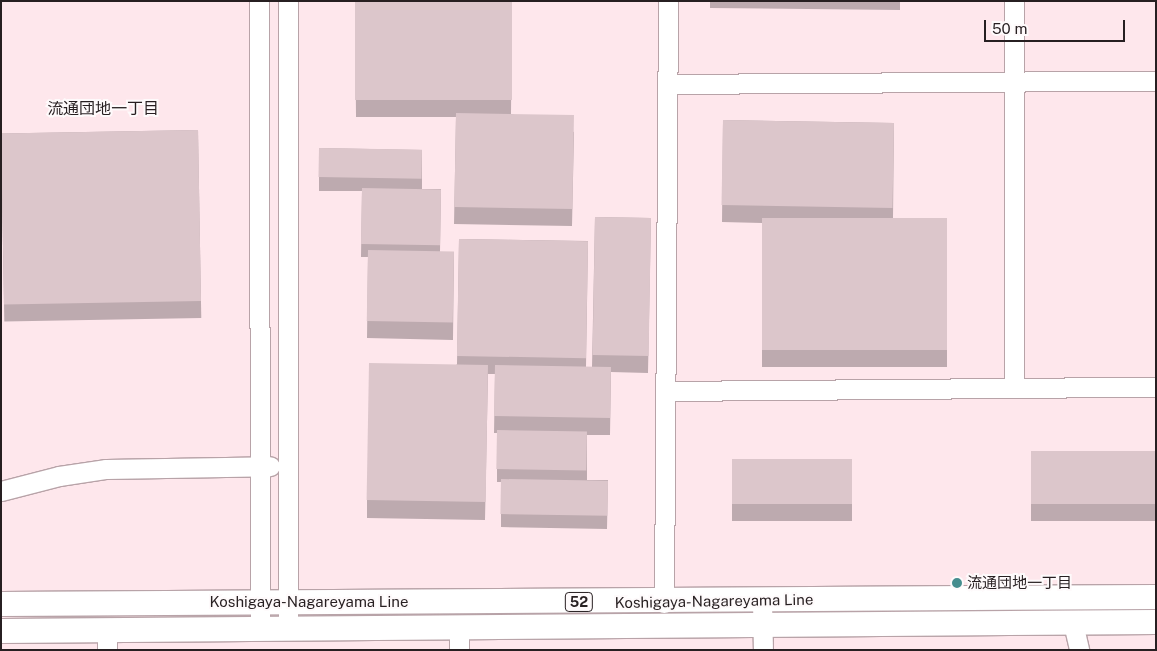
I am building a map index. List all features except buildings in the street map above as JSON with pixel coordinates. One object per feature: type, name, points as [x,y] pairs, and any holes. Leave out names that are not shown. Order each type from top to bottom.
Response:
[{"type":"main road","name":"Koshigaya-Nagareyama Line","points":[[1,604],[260,602],[664,603],[762,600],[1156,597]]},
{"type":"main road","name":"Koshigaya-Nagareyama Line","points":[[1,632],[107,640],[260,630],[288,630],[459,639],[762,625],[1156,622]]},
{"type":"street","points":[[259,1],[260,630]]},
{"type":"street","points":[[288,1],[288,630]]},
{"type":"street","points":[[664,603],[668,1]]},
{"type":"street","points":[[1014,1],[1012,81],[1014,388]]},
{"type":"street","points":[[668,84],[1156,81]]},
{"type":"street","points":[[665,391],[1156,387]]},
{"type":"street","points":[[1,491],[59,476],[106,469],[287,466]]},
{"type":"street","points":[[762,600],[762,650]]},
{"type":"street","points":[[1069,650],[1072,623]]},
{"type":"street","points":[[1072,623],[1079,650]]},
{"type":"place","name":"流通団地一丁目","points":[[957,583]]},
{"type":"district","name":"流通団地一丁目","points":[[103,109]]}]
